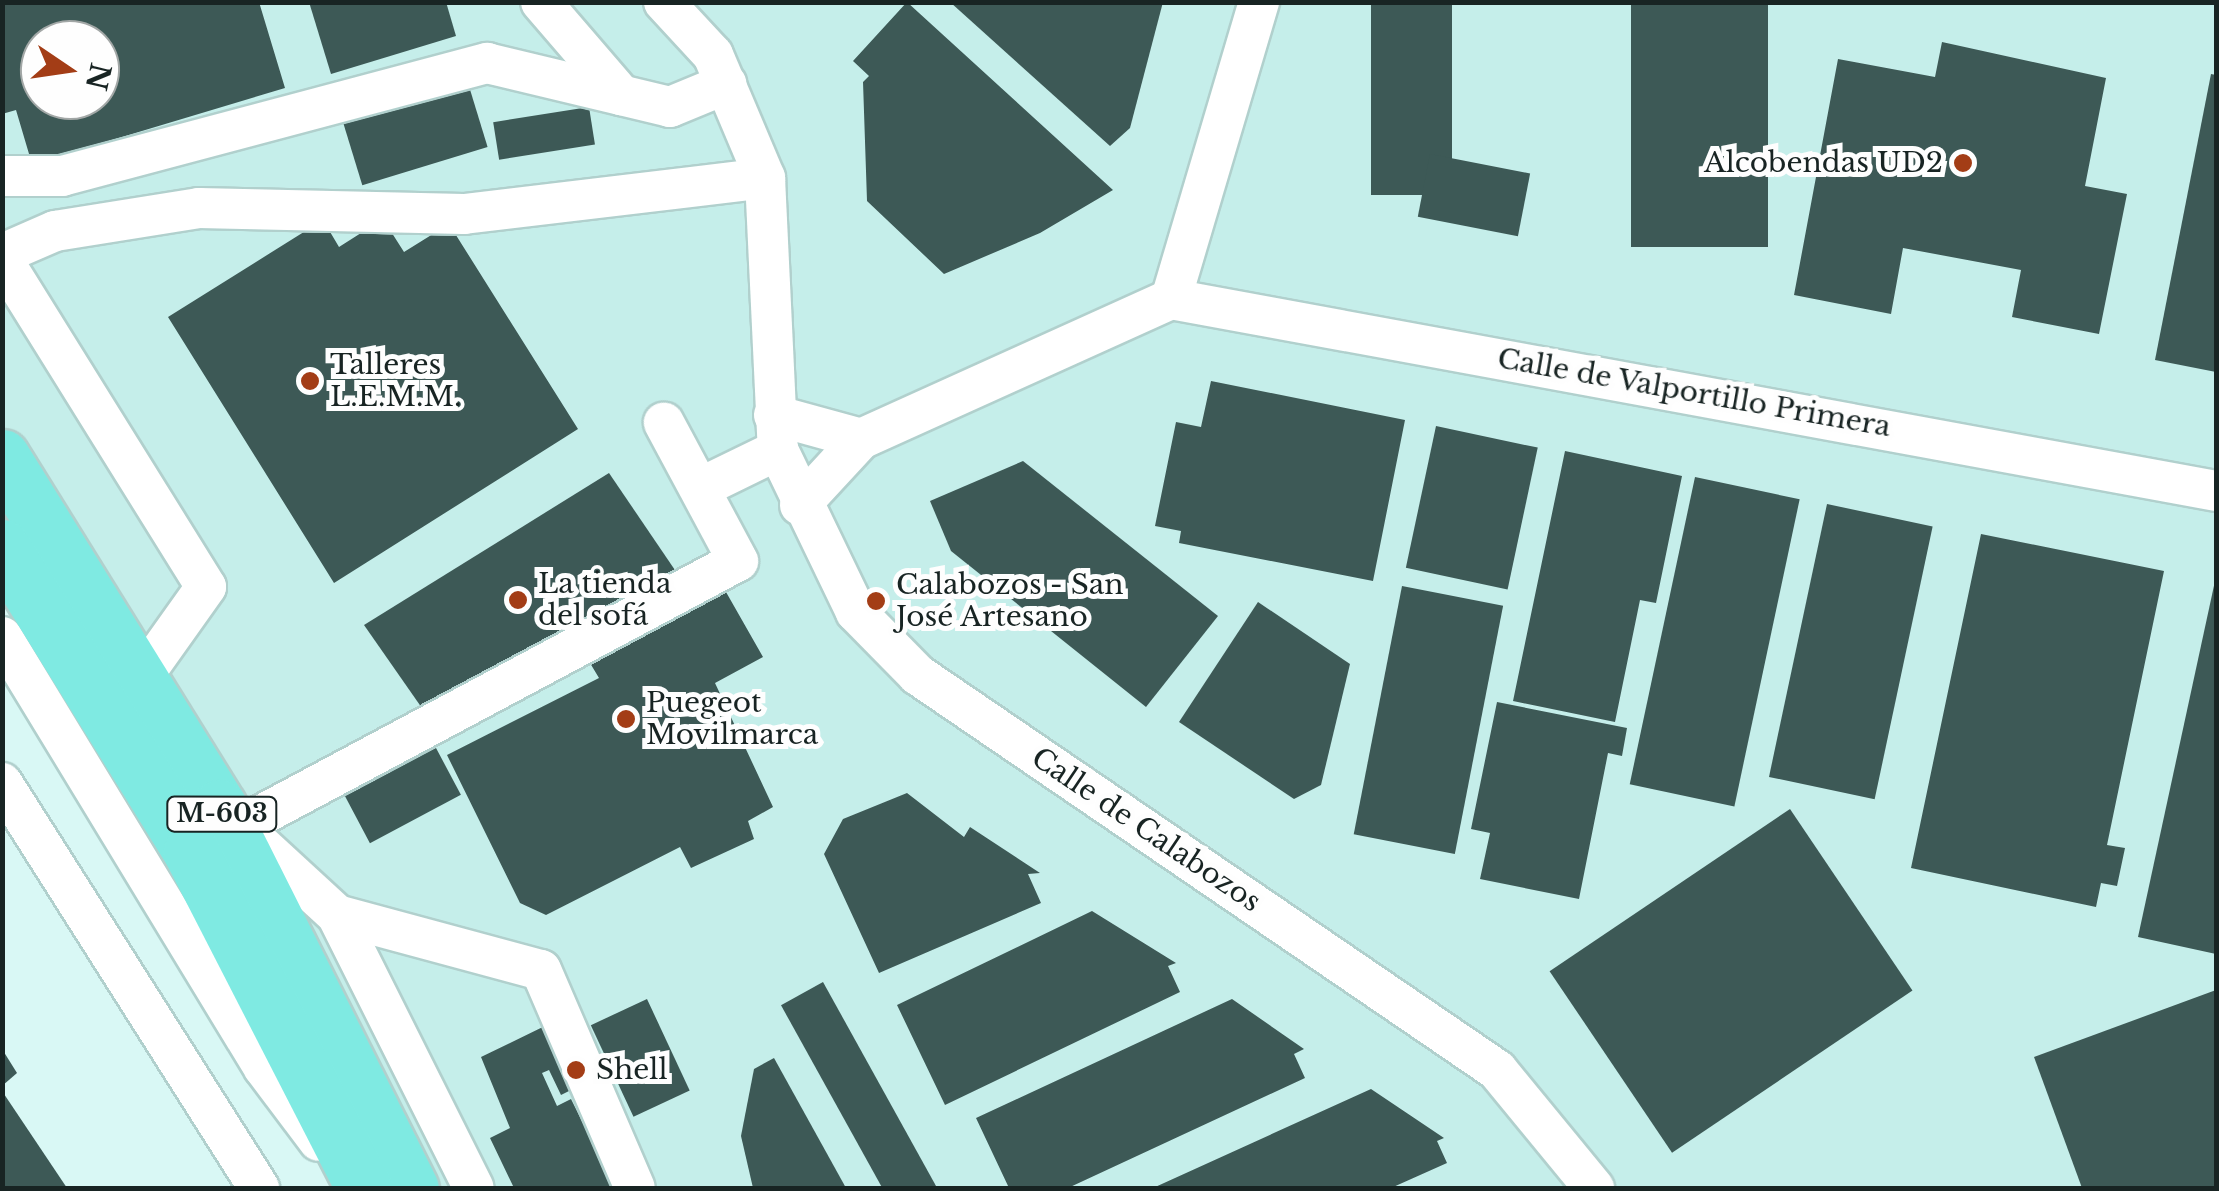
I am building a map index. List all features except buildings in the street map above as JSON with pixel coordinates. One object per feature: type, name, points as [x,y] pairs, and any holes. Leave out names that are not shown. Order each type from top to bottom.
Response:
[{"type":"highway","name":"M-603","points":[[2,457],[230,817],[412,1188]]},
{"type":"highway","name":"M-603","points":[[2,547],[191,852],[364,1188]]},
{"type":"street","points":[[541,2],[621,96]]},
{"type":"street","points":[[140,680],[206,587],[2,257],[55,231],[200,208],[464,214],[765,178],[713,55],[664,2]]},
{"type":"street","points":[[800,505],[861,439],[1171,300],[1259,2]]},
{"type":"street","points":[[2,176],[62,176],[486,63],[670,107],[726,84]]},
{"type":"street","name":"Calle de Calabozos","points":[[765,178],[776,432],[800,505],[856,612],[918,675],[1497,1070],[1594,1188]]},
{"type":"street","name":"Calle de Valportillo Primera","points":[[1171,300],[2216,490]]},
{"type":"street","points":[[474,1188],[338,914],[230,817],[738,561],[664,423]]},
{"type":"street","points":[[700,488],[776,432],[861,439]]},
{"type":"street","points":[[2,637],[264,1068]]},
{"type":"street","points":[[2,680],[264,1068],[356,1188]]},
{"type":"street","points":[[2,782],[259,1188]]},
{"type":"street","points":[[338,914],[541,970],[635,1188]]},
{"type":"shaded area","points":[[3,3],[2216,3],[2216,1188],[411,1188],[3,461]]},
{"type":"place","name":"Alcobendas UD2","points":[[1963,163]]},
{"type":"place","name":"Talleres L.E.M.M.","points":[[310,381]]},
{"type":"place","name":"La tienda del sofá","points":[[518,600]]},
{"type":"place","name":"Calabozos - San José Artesano","points":[[876,601]]},
{"type":"place","name":"Puegeot Movilmarca","points":[[626,719]]},
{"type":"place","name":"Shell","points":[[576,1070]]}]
